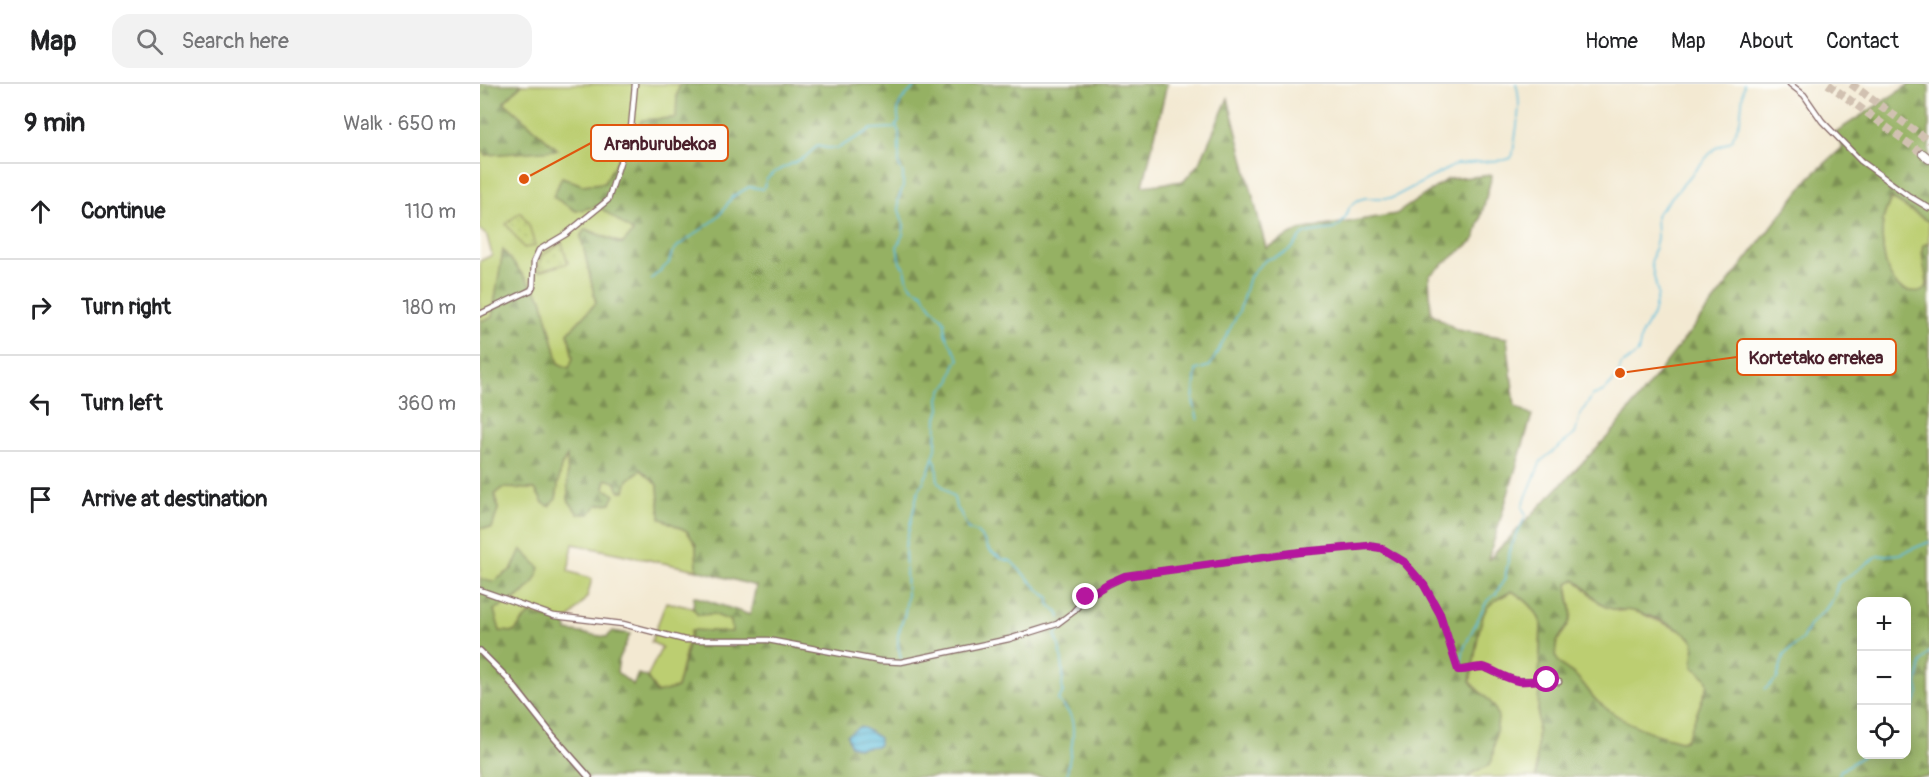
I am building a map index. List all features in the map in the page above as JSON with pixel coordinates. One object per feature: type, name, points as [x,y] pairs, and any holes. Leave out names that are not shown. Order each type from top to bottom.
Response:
[{"type":"street","points":[[480,314],[531,290],[534,286],[534,261],[539,250],[566,234],[608,200],[631,128],[635,84]]},
{"type":"street","points":[[1790,84],[1804,95],[1822,121],[1861,161],[1929,208]]},
{"type":"street","points":[[480,590],[554,615],[623,624],[685,640],[768,640],[880,661],[901,662],[1009,639],[1057,624],[1073,612],[1086,597],[1125,576],[1300,552],[1368,546],[1381,548],[1404,562],[1424,585],[1440,614],[1458,670],[1484,667],[1518,681],[1559,682]]},
{"type":"street","points":[[480,651],[508,679],[589,777]]},
{"type":"green space","points":[[480,84],[522,84],[504,102],[558,150],[486,155],[480,148]]},
{"type":"green space","points":[[522,84],[680,84],[677,95],[677,118],[642,120],[604,183],[582,185],[562,177],[554,196],[576,211],[598,206],[634,232],[623,244],[586,229],[581,235],[596,303],[568,333],[573,358],[569,368],[559,364],[542,299],[503,251],[492,318],[480,321],[480,261],[492,255],[487,236],[480,230],[480,148],[486,155],[557,149],[504,102]]},
{"type":"green space","points":[[680,84],[1167,84],[1143,186],[1184,181],[1200,162],[1228,98],[1266,248],[1299,230],[1396,214],[1448,179],[1492,175],[1475,239],[1429,276],[1431,313],[1457,330],[1507,338],[1515,406],[1532,415],[1488,560],[1614,430],[1810,177],[1843,147],[1834,133],[1910,84],[1927,84],[1929,86],[1929,222],[1891,198],[1884,215],[1882,240],[1889,273],[1901,288],[1910,291],[1917,291],[1927,286],[1922,250],[1923,245],[1929,243],[1929,777],[1536,777],[1541,623],[1530,604],[1512,591],[1487,607],[1480,626],[1470,681],[1491,703],[1498,719],[1492,761],[1488,766],[1470,774],[1469,777],[480,777],[480,579],[493,582],[512,569],[521,549],[540,568],[527,589],[494,610],[500,631],[514,632],[529,614],[566,623],[567,631],[607,637],[613,631],[630,634],[619,659],[617,672],[633,685],[638,674],[647,677],[657,693],[677,688],[692,630],[732,632],[731,621],[713,614],[698,615],[693,608],[694,596],[750,615],[756,586],[697,570],[696,545],[687,531],[660,518],[658,485],[641,470],[628,480],[625,491],[619,491],[615,482],[606,479],[604,488],[615,495],[611,503],[597,505],[590,514],[578,514],[568,500],[567,456],[561,466],[556,499],[549,506],[543,503],[535,489],[502,488],[495,494],[498,509],[492,528],[480,528],[480,321],[492,318],[503,250],[542,299],[559,364],[569,368],[573,358],[568,333],[596,303],[581,236],[585,229],[622,244],[633,232],[598,206],[576,211],[553,197],[562,177],[582,185],[604,183],[642,120],[676,118]],"holes":[[[1574,580],[1606,607],[1633,611],[1657,619],[1675,627],[1694,642],[1693,667],[1706,678],[1708,684],[1685,740],[1680,741],[1658,734],[1617,716],[1598,702],[1580,680],[1557,659],[1558,640],[1571,618],[1569,582]]]},
{"type":"green space","points":[[1891,198],[1929,222],[1929,243],[1922,251],[1927,286],[1919,291],[1910,292],[1901,289],[1889,274],[1883,251],[1882,229],[1884,215]]},
{"type":"green space","points":[[520,212],[529,225],[535,246],[524,248],[506,224]]},
{"type":"green space","points":[[562,243],[568,263],[538,272],[541,256]]},
{"type":"green space","points":[[568,455],[568,482],[604,488],[606,479],[625,480],[641,469],[658,485],[660,518],[687,531],[696,545],[697,570],[573,544],[568,571],[592,579],[587,597],[566,623],[529,614],[514,632],[500,631],[493,610],[524,594],[512,569],[493,582],[480,579],[480,528],[492,528],[498,509],[495,494],[502,488],[535,489],[543,503],[556,499],[561,466]]},
{"type":"green space","points":[[1574,580],[1580,583],[1595,599],[1617,611],[1630,610],[1640,613],[1684,632],[1694,642],[1693,667],[1706,678],[1708,684],[1685,740],[1680,741],[1658,734],[1617,716],[1598,702],[1580,680],[1559,662],[1556,649],[1558,640],[1571,618],[1568,586],[1569,582]]},
{"type":"green space","points":[[1512,591],[1530,604],[1541,623],[1536,777],[1469,777],[1470,774],[1488,766],[1494,706],[1477,691],[1470,681],[1480,626],[1487,607]]},
{"type":"green space","points":[[666,602],[693,608],[698,615],[713,614],[732,621],[732,633],[691,630],[677,688],[657,693],[647,677],[662,647],[651,642]]},
{"type":"water","points":[[859,727],[879,738],[879,745],[858,748],[850,745],[847,735]]},
{"type":"waterway","points":[[901,659],[898,635],[907,597],[905,547],[917,495],[936,449],[939,398],[943,388],[950,383],[955,364],[959,359],[946,336],[943,319],[929,304],[923,293],[913,288],[908,282],[905,269],[900,263],[897,247],[904,225],[898,200],[903,187],[903,173],[899,166],[899,132],[896,125],[899,122],[898,109],[905,96],[918,84]]},
{"type":"waterway","points":[[1198,420],[1193,401],[1196,370],[1210,366],[1239,312],[1248,280],[1256,269],[1266,260],[1292,248],[1303,235],[1334,229],[1340,225],[1350,206],[1358,200],[1392,198],[1457,164],[1511,158],[1519,110],[1516,84]]},
{"type":"waterway","points":[[1461,664],[1464,648],[1487,601],[1496,594],[1505,578],[1510,549],[1526,515],[1522,507],[1541,461],[1575,434],[1580,415],[1593,395],[1607,388],[1618,375],[1621,365],[1638,353],[1642,333],[1653,315],[1658,294],[1651,263],[1657,238],[1656,215],[1714,149],[1731,141],[1740,121],[1744,84]]},
{"type":"waterway","points":[[651,279],[669,263],[672,253],[678,246],[712,222],[732,197],[749,187],[763,189],[767,179],[773,173],[805,157],[817,146],[838,148],[872,129],[895,126]]},
{"type":"waterway","points":[[934,459],[938,482],[954,498],[956,507],[968,529],[976,532],[991,552],[1002,559],[1011,561],[1042,593],[1049,597],[1049,604],[1060,618]]},
{"type":"waterway","points":[[1765,689],[1777,679],[1784,655],[1802,639],[1810,624],[1825,610],[1834,597],[1838,583],[1878,556],[1900,554],[1929,542]]},
{"type":"waterway","points":[[1063,623],[1055,635],[1062,659],[1063,673],[1063,692],[1058,700],[1070,715],[1073,729],[1067,777]]},
{"type":"waterway","points":[[1911,710],[1919,693],[1917,684],[1921,663],[1929,652]]},
{"type":"waterway","points":[[1839,777],[1840,771],[1858,759]]},
{"type":"tunnel","points":[[1828,84],[1923,154]]},
{"type":"tunnel","points":[[1851,84],[1929,141]]},
{"type":"place","name":"Aranburubekoa","points":[[524,179]]},
{"type":"place","name":"Kortetako errekea","points":[[1620,373]]},
{"type":"route","points":[[1086,597],[1125,576],[1300,552],[1368,546],[1381,548],[1404,562],[1424,585],[1440,614],[1458,670],[1484,667],[1518,681],[1547,680]]}]
